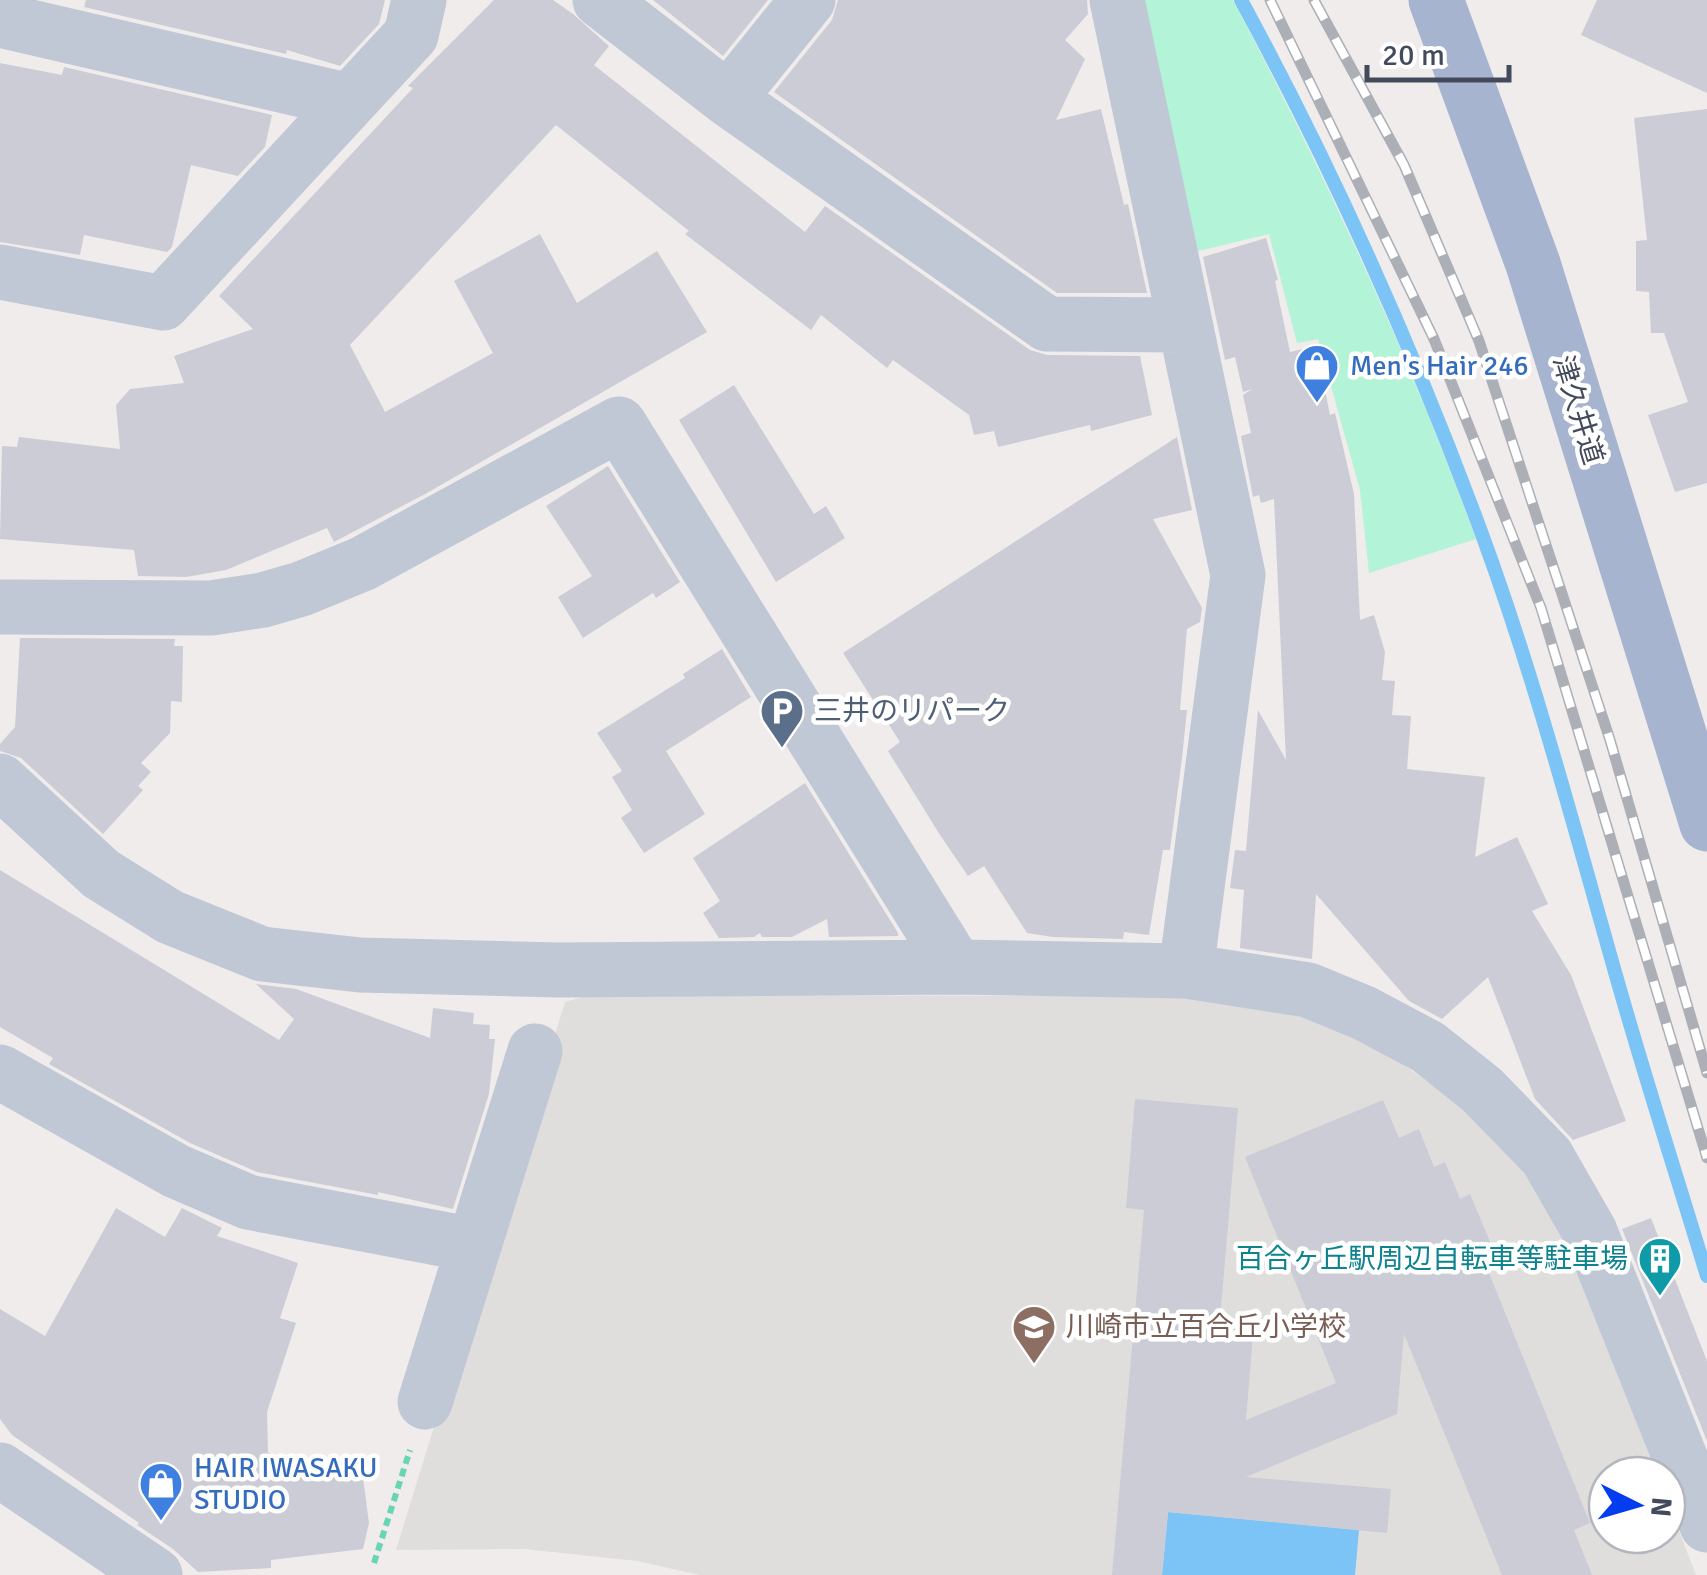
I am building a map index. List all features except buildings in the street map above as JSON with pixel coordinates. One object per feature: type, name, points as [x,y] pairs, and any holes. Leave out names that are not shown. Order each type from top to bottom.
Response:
[{"type":"main road","name":"津久井道","points":[[1436,0],[1532,264],[1707,824]]},
{"type":"street","points":[[0,272],[163,302],[411,35],[419,0]]},
{"type":"street","points":[[600,0],[728,99],[1047,324],[1183,325]]},
{"type":"street","points":[[728,99],[808,0]]},
{"type":"street","points":[[1116,0],[1238,575],[1186,971]]},
{"type":"street","points":[[0,20],[350,101]]},
{"type":"street","points":[[0,607],[211,608],[264,600],[362,564],[619,424],[956,967]]},
{"type":"street","points":[[0,781],[101,874],[170,917],[262,954],[360,965],[559,970],[956,967],[1186,971],[1308,990],[1364,1013],[1428,1047],[1482,1090],[1546,1157],[1590,1232],[1707,1525]]},
{"type":"street","points":[[426,1402],[535,1050]]},
{"type":"street","points":[[0,1072],[176,1171],[248,1202],[474,1245]]},
{"type":"street","points":[[0,1470],[154,1575]]},
{"type":"path","points":[[374,1563],[426,1402]]},
{"type":"shaded area","name":"川崎市立百合丘小学校","points":[[588,995],[1164,996],[1223,1001],[1332,1023],[1407,1067],[1456,1102],[1525,1173],[1573,1255],[1649,1455],[1587,1455],[1587,1555],[1687,1555],[1687,1552],[1696,1575],[700,1575],[637,1561],[524,1549],[396,1550],[565,1002]]},
{"type":"green space","points":[[1136,0],[1233,0],[1364,265],[1476,539],[1369,573],[1360,490],[1318,339],[1297,343],[1269,234],[1190,253]]},
{"type":"water","points":[[1168,1512],[1359,1530],[1355,1575],[1162,1575]]},
{"type":"waterway","points":[[1241,0],[1372,264],[1483,537],[1538,702],[1707,1276]]},
{"type":"railway","points":[[1270,0],[1434,339],[1541,608],[1707,1158]]},
{"type":"railway","points":[[1314,0],[1404,165],[1479,341],[1610,740],[1707,1073]]},
{"type":"place","name":"Men's Hair 246","points":[[1317,404]]},
{"type":"place","name":"三井のリパーク","points":[[782,749]]},
{"type":"place","name":"百合ヶ丘駅周辺自転車等駐車場","points":[[1660,1297]]},
{"type":"place","name":"川崎市立百合丘小学校","points":[[1034,1365]]},
{"type":"place","name":"HAIR IWASAKU STUDIO","points":[[161,1522]]}]
